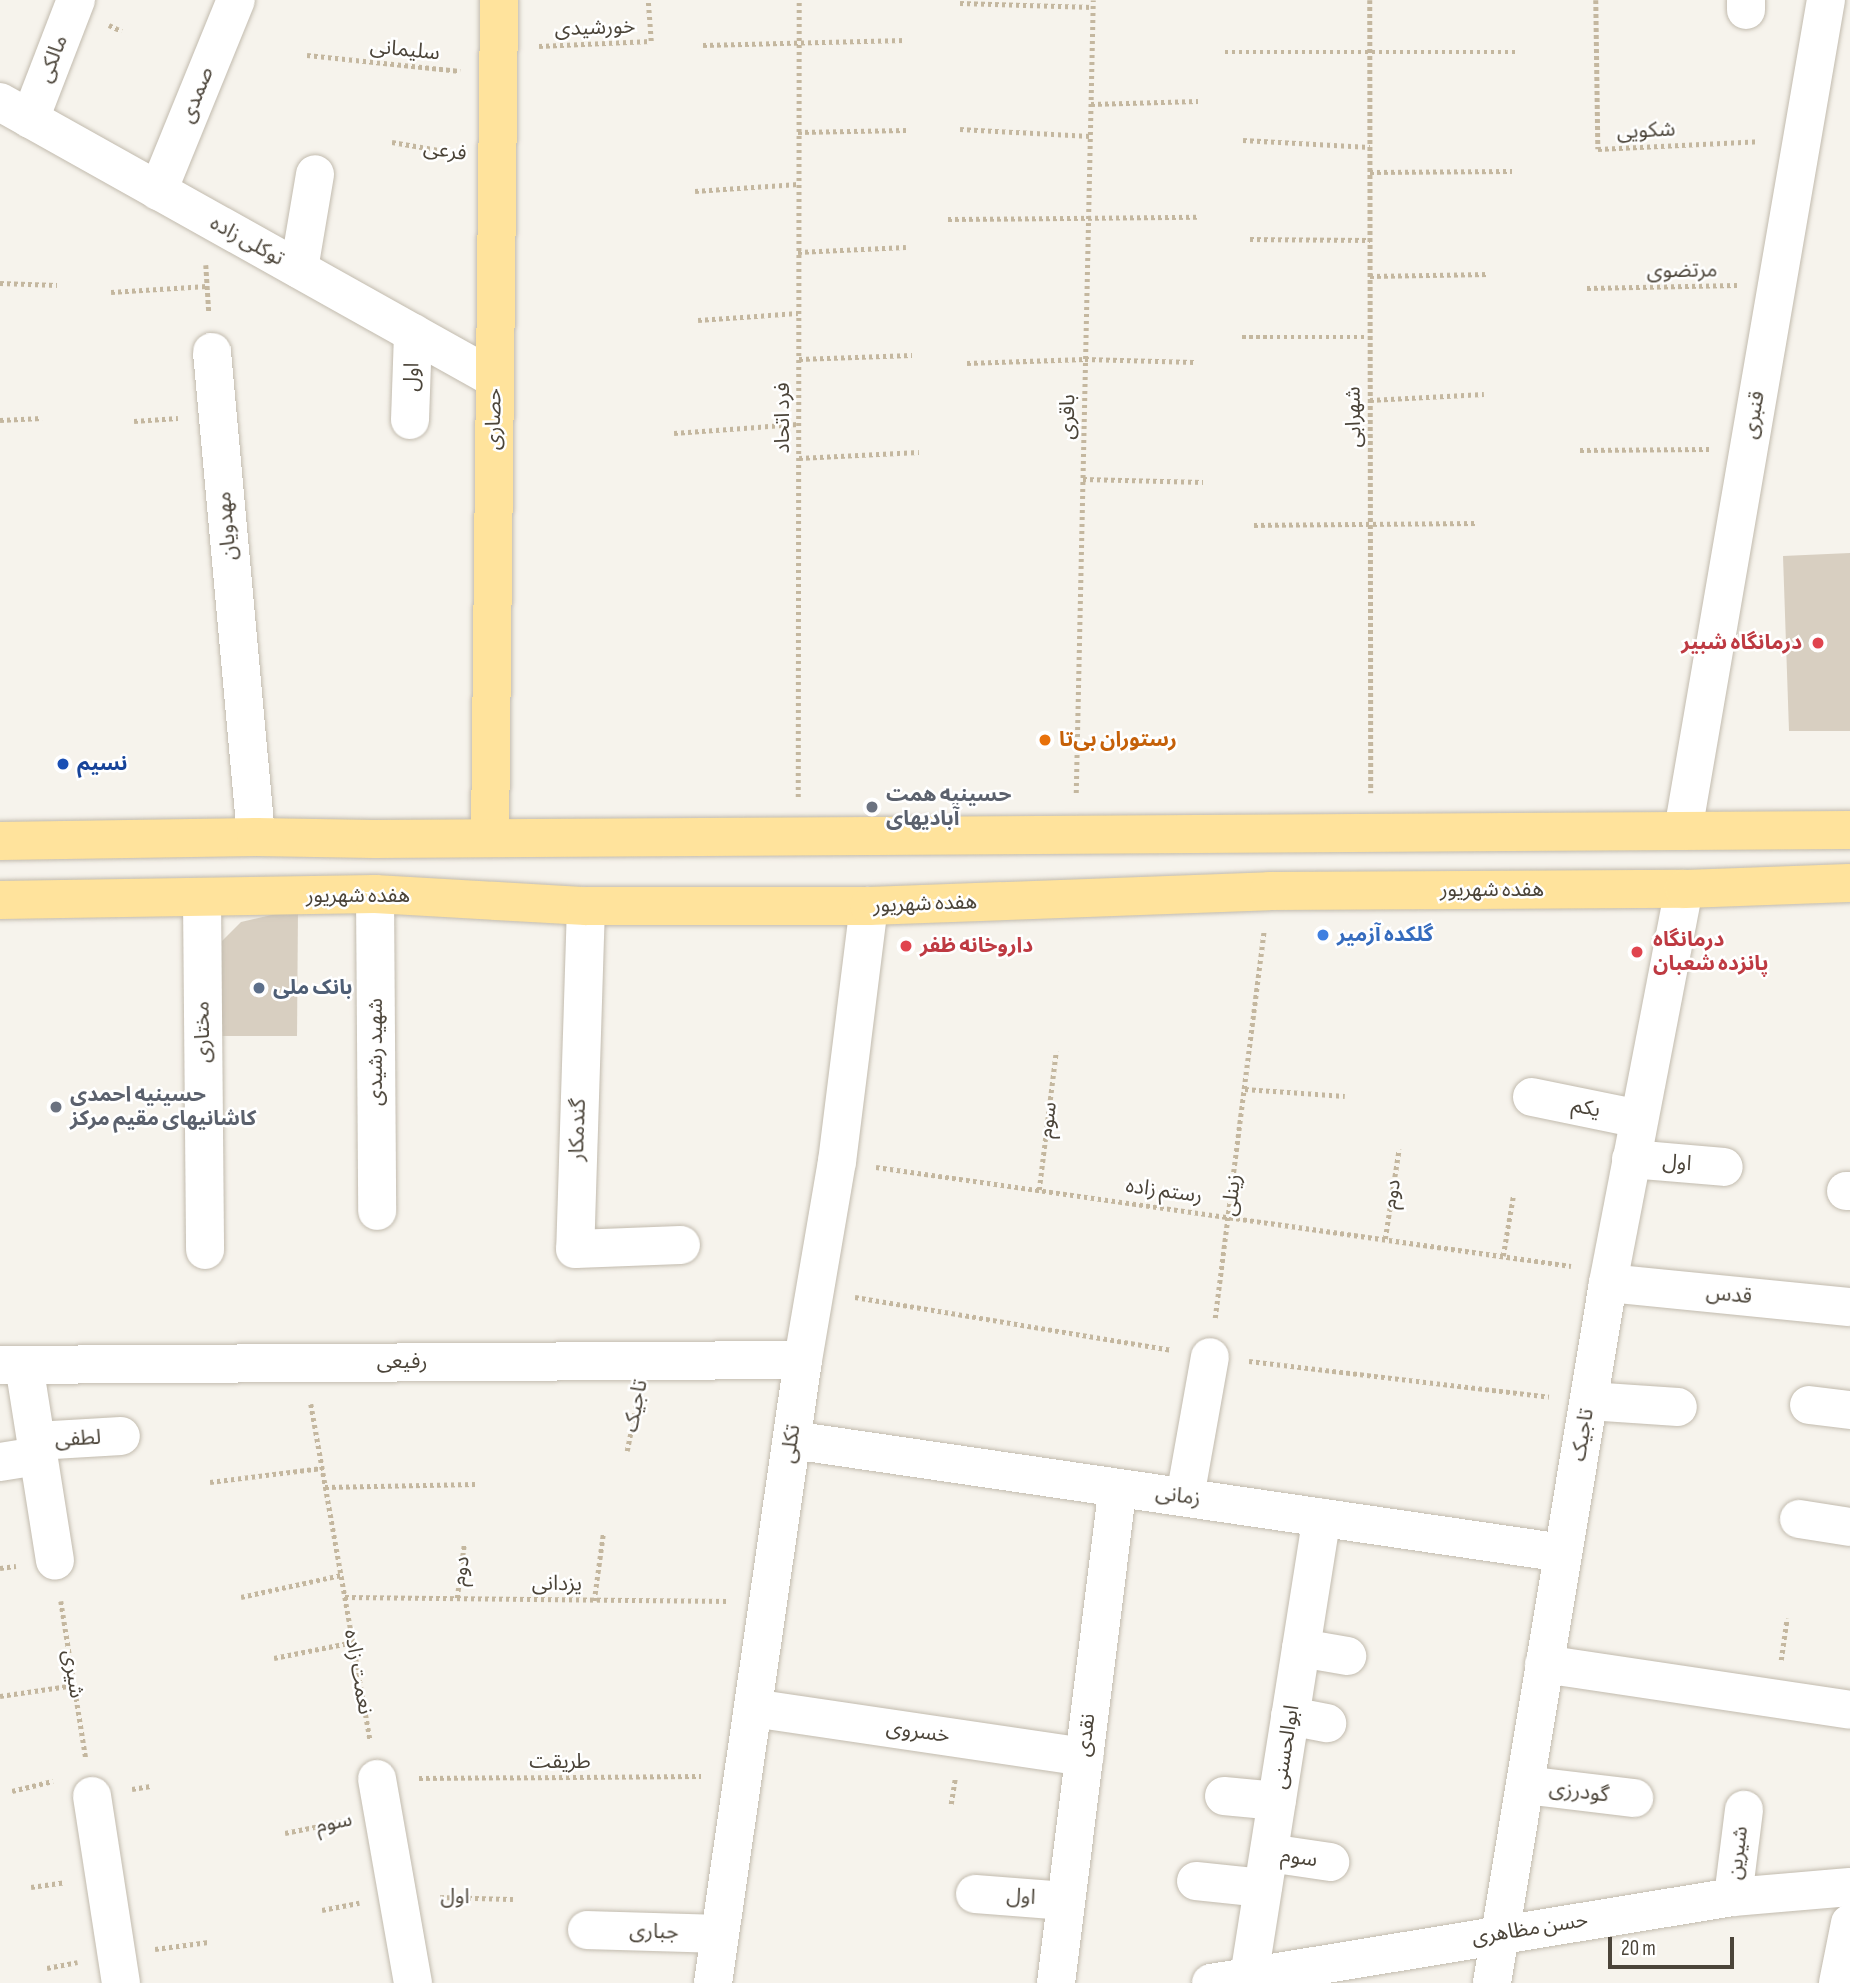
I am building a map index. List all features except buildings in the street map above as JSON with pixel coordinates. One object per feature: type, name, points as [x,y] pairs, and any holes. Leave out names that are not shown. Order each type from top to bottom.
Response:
[{"type":"main road","name":"حصاری","points":[[490,838],[499,0]]},
{"type":"main road","points":[[0,841],[256,837],[1850,830]]},
{"type":"main road","points":[[1683,831],[1684,889]]},
{"type":"main road","name":"هفده شهریور","points":[[0,900],[202,899],[374,894],[586,906],[869,906],[1269,891],[1684,889],[1850,883]]},
{"type":"street","name":"مالکی","points":[[15,111],[76,0]]},
{"type":"street","name":"صمدی","points":[[158,191],[236,0]]},
{"type":"street","name":"قنبری","points":[[1683,831],[1826,0]]},
{"type":"street","name":"توکلی زاده","points":[[15,111],[495,379]]},
{"type":"street","points":[[299,270],[315,174]]},
{"type":"street","name":"اول","points":[[410,420],[413,333]]},
{"type":"street","name":"مهدویان","points":[[212,352],[256,837]]},
{"type":"street","name":"تاجیک","points":[[1492,1983],[1609,1278],[1684,889]]},
{"type":"street","name":"شهید رشیدی","points":[[374,894],[377,1212]]},
{"type":"street","name":"مختاری","points":[[202,899],[205,1250]]},
{"type":"street","name":"گندمکار","points":[[586,906],[575,1249],[681,1245]]},
{"type":"street","name":"تکلی","points":[[713,1983],[803,1360],[837,1162],[869,906]]},
{"type":"street","name":"یکم","points":[[1532,1097],[1639,1119]]},
{"type":"street","name":"اول","points":[[1632,1159],[1724,1167]]},
{"type":"street","name":"قدس","points":[[1609,1278],[1850,1307]]},
{"type":"street","points":[[1185,1497],[1210,1357]]},
{"type":"street","name":"رفیعی","points":[[12,1365],[304,1361],[803,1360]]},
{"type":"street","points":[[12,1365],[37,1448],[55,1561]]},
{"type":"street","points":[[1589,1401],[1678,1407]]},
{"type":"street","points":[[1809,1405],[1850,1410]]},
{"type":"street","name":"لطفی","points":[[0,1462],[37,1448],[121,1436]]},
{"type":"street","name":"زمانی","points":[[792,1440],[1563,1553]]},
{"type":"street","name":"نقدی","points":[[1056,1983],[1118,1488]]},
{"type":"street","name":"ابوالحسنی","points":[[1249,1980],[1277,1801],[1309,1719],[1301,1648],[1322,1518]]},
{"type":"street","points":[[1799,1519],[1850,1527]]},
{"type":"street","points":[[1301,1648],[1347,1656]]},
{"type":"street","points":[[1544,1664],[1850,1710]]},
{"type":"street","name":"خسروی","points":[[753,1708],[1084,1757]]},
{"type":"street","points":[[90,1785],[119,1969]]},
{"type":"street","name":"گودرزی","points":[[1525,1785],[1634,1798]]},
{"type":"street","points":[[380,1796],[413,1983]]},
{"type":"street","points":[[1224,1796],[1277,1801]]},
{"type":"street","name":"شیرین","points":[[1733,1896],[1744,1810]]},
{"type":"street","name":"سوم","points":[[1196,1881],[1329,1862]]},
{"type":"street","name":"حسن مظاهری","points":[[1211,1983],[1381,1968],[1500,1933],[1733,1896],[1850,1887]]},
{"type":"street","name":"اول","points":[[975,1894],[1066,1901]]},
{"type":"street","points":[[1838,1983],[1850,1923]]},
{"type":"street","name":"جباری","points":[[587,1930],[720,1934]]},
{"type":"path","name":"خورشیدی","points":[[498,62],[651,41],[648,0]]},
{"type":"path","name":"فرد اتحاد","points":[[798,836],[799,0]]},
{"type":"path","name":"باقری","points":[[1075,834],[1093,0]]},
{"type":"path","name":"شهرابی","points":[[1370,0],[1368,337],[1372,523],[1369,621],[1371,832]]},
{"type":"path","name":"شکویی","points":[[1596,0],[1598,149],[1802,138]]},
{"type":"path","points":[[960,3],[1093,7]]},
{"type":"path","points":[[703,45],[905,40]]},
{"type":"path","points":[[1225,52],[1515,52]]},
{"type":"path","name":"سلیمانی","points":[[307,55],[498,62]]},
{"type":"path","points":[[1091,104],[1198,102]]},
{"type":"path","points":[[960,129],[1090,136]]},
{"type":"path","points":[[798,132],[906,130]]},
{"type":"path","points":[[1243,140],[1370,147]]},
{"type":"path","name":"فرعی","points":[[392,142],[498,159]]},
{"type":"path","points":[[1370,172],[1512,171]]},
{"type":"path","points":[[695,191],[799,184]]},
{"type":"path","points":[[203,215],[212,352]]},
{"type":"path","points":[[948,219],[1198,217]]},
{"type":"path","points":[[1250,239],[1370,240]]},
{"type":"path","points":[[798,252],[906,247]]},
{"type":"path","points":[[1370,276],[1489,274]]},
{"type":"path","points":[[0,283],[57,285]]},
{"type":"path","name":"مرتضوی","points":[[1587,288],[1777,284]]},
{"type":"path","points":[[111,292],[207,286]]},
{"type":"path","points":[[698,320],[798,313]]},
{"type":"path","points":[[1242,337],[1368,337]]},
{"type":"path","points":[[799,359],[912,355]]},
{"type":"path","points":[[967,363],[1085,359],[1194,362]]},
{"type":"path","points":[[1370,400],[1484,394]]},
{"type":"path","points":[[0,420],[41,418]]},
{"type":"path","points":[[674,433],[798,424]]},
{"type":"path","points":[[1580,450],[1749,449]]},
{"type":"path","points":[[799,458],[919,452]]},
{"type":"path","points":[[1083,479],[1203,482]]},
{"type":"path","points":[[1254,525],[1478,523]]},
{"type":"path","name":"زینلی","points":[[1210,1357],[1230,1216],[1269,891]]},
{"type":"path","name":"سوم","points":[[1039,1190],[1056,1051]]},
{"type":"path","points":[[1244,1089],[1345,1096]]},
{"type":"path","name":"دوم","points":[[1385,1239],[1399,1149]]},
{"type":"path","name":"رستم زاده","points":[[837,1162],[1503,1256],[1609,1278]]},
{"type":"path","points":[[1503,1256],[1513,1197]]},
{"type":"path","name":"نعمت زاده","points":[[304,1361],[380,1796]]},
{"type":"path","name":"تاجیک","points":[[627,1451],[645,1362]]},
{"type":"path","points":[[210,1482],[322,1468]]},
{"type":"path","points":[[325,1487],[475,1484]]},
{"type":"path","points":[[594,1601],[603,1535]]},
{"type":"path","name":"دوم","points":[[457,1598],[464,1545]]},
{"type":"path","name":"شیری","points":[[55,1561],[90,1785]]},
{"type":"path","points":[[241,1597],[341,1575]]},
{"type":"path","name":"یزدانی","points":[[345,1597],[768,1602]]},
{"type":"path","points":[[274,1658],[353,1642]]},
{"type":"path","points":[[0,1696],[75,1685]]},
{"type":"path","name":"طریقت","points":[[380,1796],[743,1776]]},
{"type":"path","points":[[12,1791],[90,1785]]},
{"type":"path","name":"سوم","points":[[285,1833],[380,1796]]},
{"type":"path","name":"اول","points":[[398,1896],[513,1899]]},
{"type":"path","points":[[119,1969],[209,1942]]},
{"type":"place","name":"درمانگاه شبیر","points":[[1818,643]]},
{"type":"place","name":"رستوران بی‌تا","points":[[1045,740]]},
{"type":"place","name":"نسیم","points":[[63,764]]},
{"type":"place","name":"حسینیه همت آبادیهای","points":[[872,807]]},
{"type":"place","name":"گلكده آزمير","points":[[1323,935]]},
{"type":"place","name":"داروخانه ظفر","points":[[906,946]]},
{"type":"place","name":"درمانگاه پانزده شعبان","points":[[1637,952]]},
{"type":"place","name":"بانک ملی","points":[[259,988]]},
{"type":"place","name":"حسینیه احمدی کاشانیهای مقیم مرکز","points":[[56,1107]]}]
